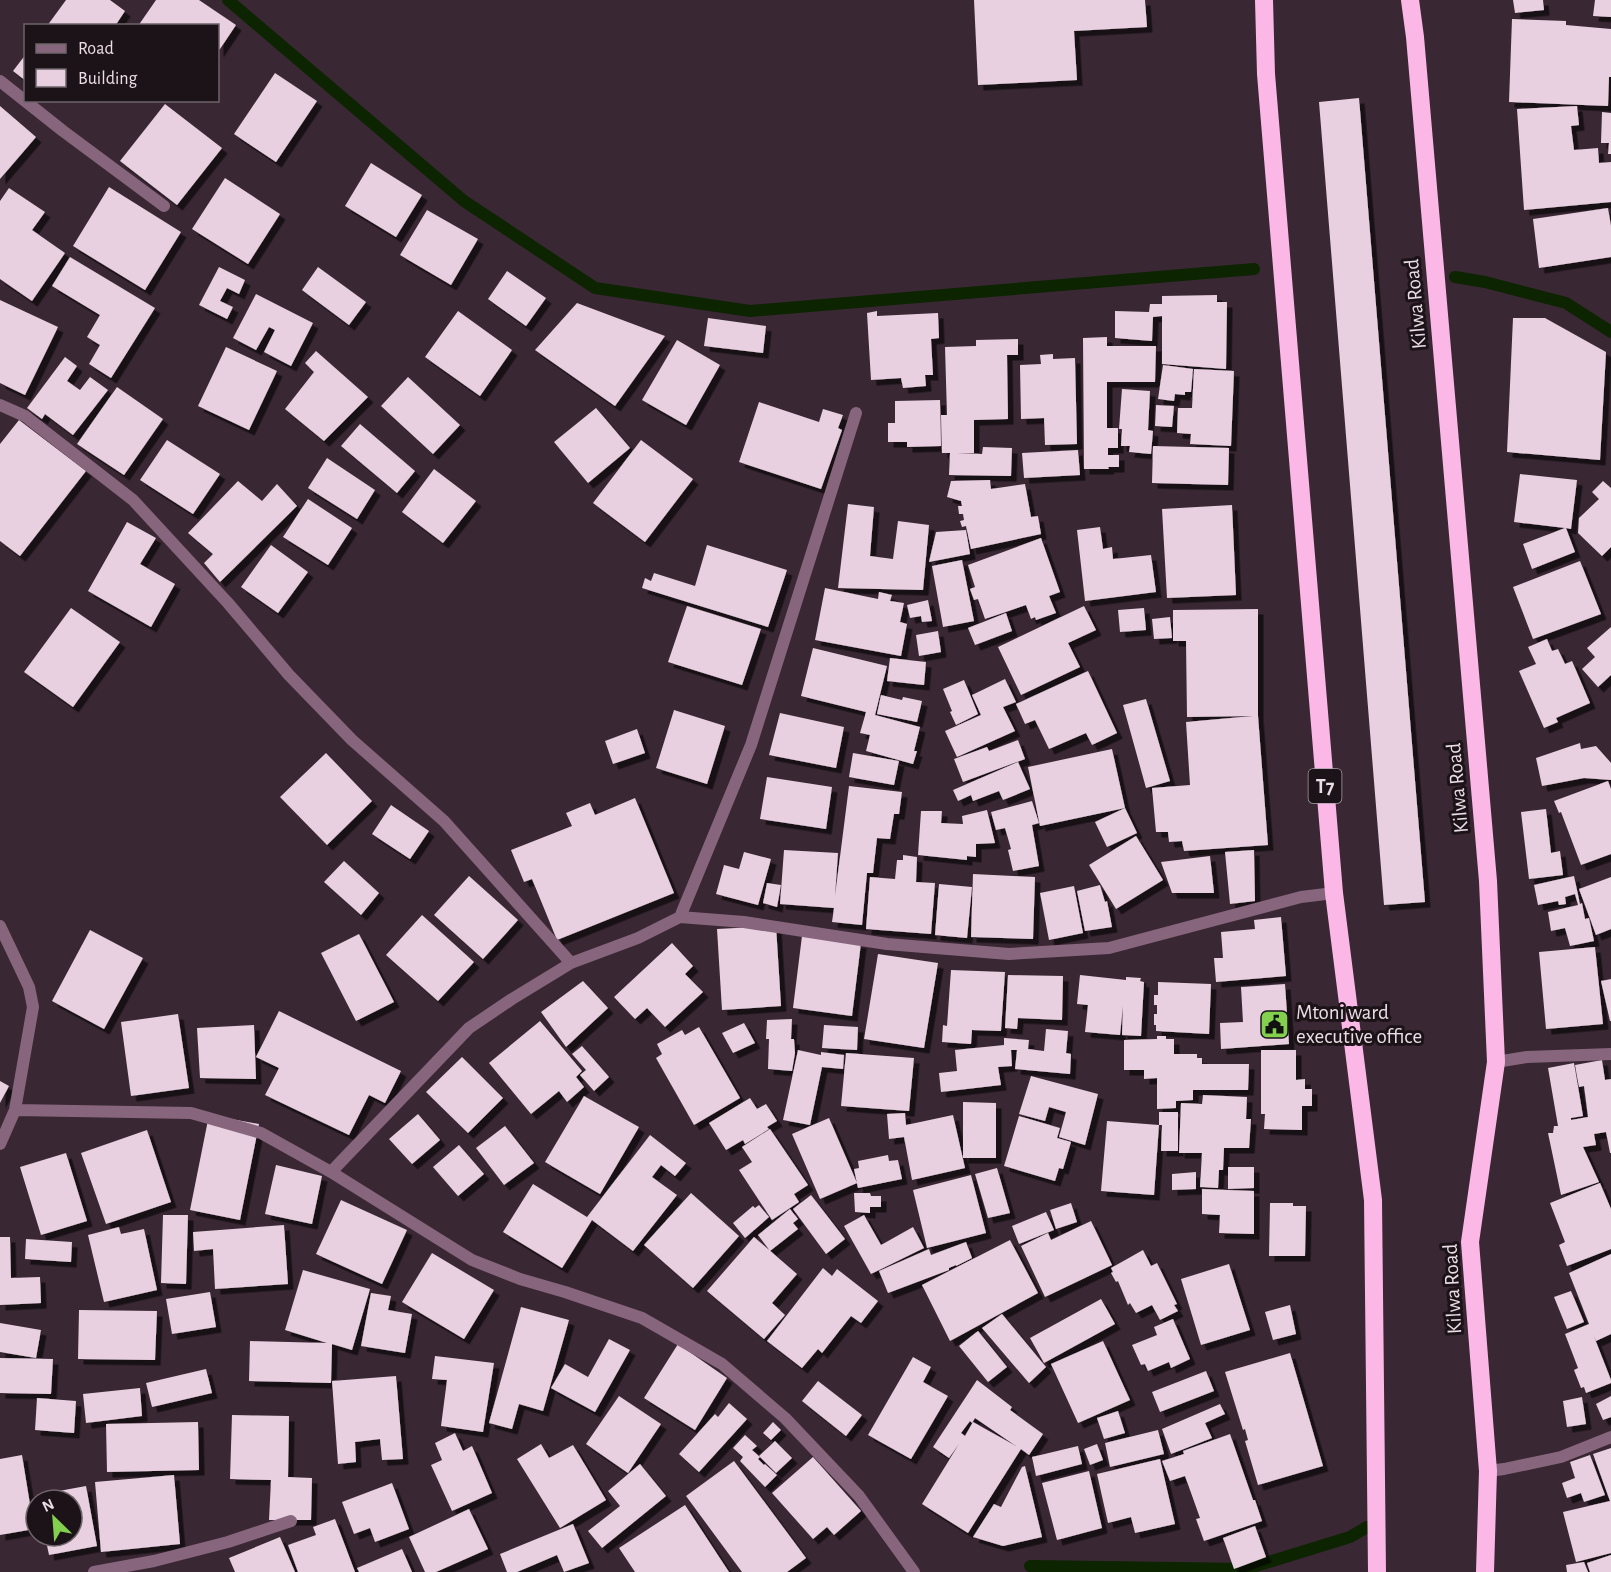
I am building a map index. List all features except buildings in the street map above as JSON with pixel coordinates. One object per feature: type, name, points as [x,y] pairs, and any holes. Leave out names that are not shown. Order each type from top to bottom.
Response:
[{"type":"highway","name":"T7","points":[[1264,0],[1266,74],[1334,893],[1372,1200],[1377,1572]]},
{"type":"highway","name":"Kilwa Road","points":[[1410,0],[1488,881],[1496,1062],[1470,1242],[1488,1471],[1485,1572]]},
{"type":"street","points":[[0,81],[24,100]]},
{"type":"street","points":[[26,102],[164,206]]},
{"type":"street","points":[[0,405],[25,416],[133,500],[228,603],[297,683],[352,740],[444,821],[571,963]]},
{"type":"street","points":[[680,917],[752,745],[856,413]]},
{"type":"street","points":[[331,1172],[470,1028],[571,963],[638,938],[680,917],[744,922],[887,944],[1009,954],[1109,948],[1301,897],[1334,893]]},
{"type":"street","points":[[0,926],[29,987],[33,1007],[15,1110],[0,1144]]},
{"type":"street","points":[[0,952],[18,962]]},
{"type":"street","points":[[1496,1062],[1527,1057],[1611,1054]]},
{"type":"street","points":[[15,1110],[191,1113],[261,1133],[331,1172],[472,1260],[520,1279],[642,1318],[722,1364],[785,1418],[859,1496],[914,1572]]},
{"type":"street","points":[[1488,1471],[1562,1457],[1611,1437]]},
{"type":"street","points":[[94,1572],[154,1561],[228,1542],[291,1521]]},
{"type":"waterway","points":[[228,0],[464,201],[595,288],[750,311],[1254,269]]},
{"type":"waterway","points":[[1455,277],[1485,282],[1566,303],[1611,332]]},
{"type":"waterway","points":[[1030,1566],[1246,1569],[1350,1537],[1367,1527]]},
{"type":"place","name":"Mtoni ward executive office","points":[[1275,1024]]}]
